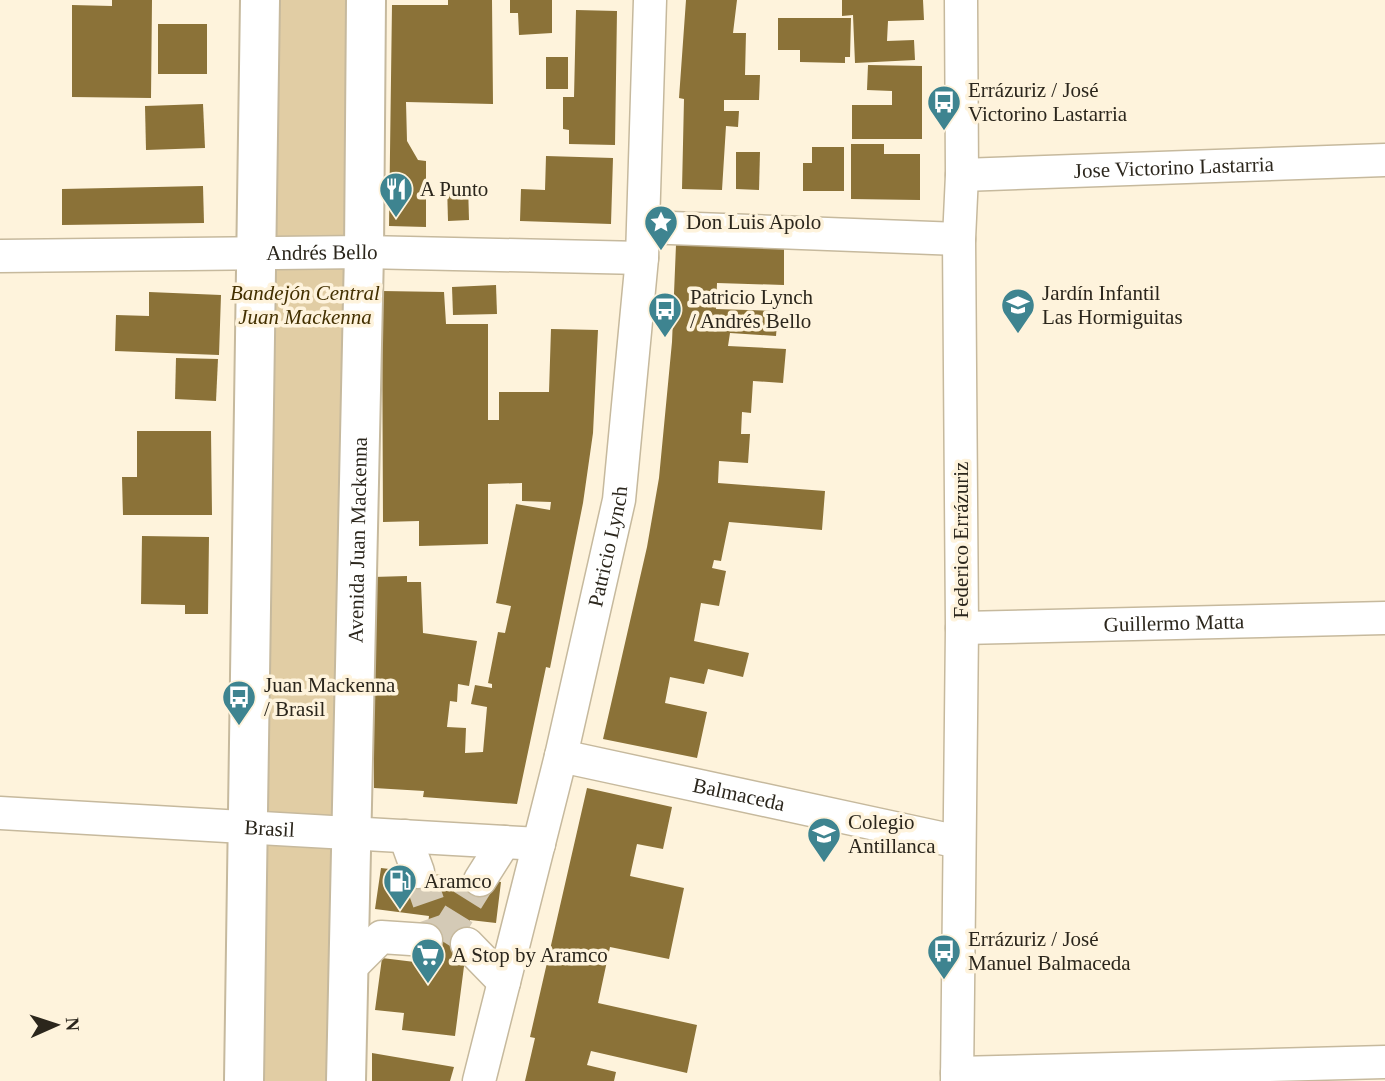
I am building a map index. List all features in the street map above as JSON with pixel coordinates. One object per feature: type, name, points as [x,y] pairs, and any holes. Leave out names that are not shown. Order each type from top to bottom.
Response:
[{"type":"main road","points":[[244,1081],[260,0]]},
{"type":"main road","name":"Avenida Juan Mackenna","points":[[346,1081],[365,252],[366,0]]},
{"type":"street","name":"Patricio Lynch","points":[[479,1081],[561,756],[619,500],[644,227],[650,0]]},
{"type":"street","name":"Federico Errázuriz","points":[[957,1077],[962,628],[959,239],[962,175],[961,0]]},
{"type":"street","name":"Jose Victorino Lastarria","points":[[962,175],[1385,160]]},
{"type":"street","points":[[644,227],[959,239]]},
{"type":"street","name":"Andrés Bello","points":[[0,256],[365,252],[642,258]]},
{"type":"street","name":"Guillermo Matta","points":[[962,628],[1385,618]]},
{"type":"street","name":"Balmaceda","points":[[561,756],[959,842]]},
{"type":"street","name":"Brasil","points":[[0,813],[538,844]]},
{"type":"street","points":[[405,836],[418,872]]},
{"type":"street","points":[[480,880],[504,842]]},
{"type":"street","points":[[348,970],[381,937],[426,940]]},
{"type":"street","points":[[467,944],[504,982]]},
{"type":"street","points":[[957,1077],[1385,1062]]},
{"type":"green space","name":"Bandejón Central Juan Mackenna","points":[[266,0],[356,0],[339,1081],[252,1081]]},
{"type":"building","points":[[112,0],[152,0],[151,98],[72,97],[72,5],[112,6]]},
{"type":"building","points":[[448,0],[492,0],[493,104],[406,102],[407,141],[418,160],[426,161],[426,227],[389,226],[392,5],[448,5]]},
{"type":"building","points":[[510,0],[552,0],[552,33],[519,35],[518,13],[510,13]]},
{"type":"building","points":[[686,0],[737,0],[733,33],[746,33],[745,75],[760,75],[759,100],[724,100],[724,111],[739,111],[738,127],[726,126],[722,190],[682,189],[684,99],[679,98]]},
{"type":"building","points":[[842,0],[923,0],[924,20],[888,21],[887,41],[914,40],[915,60],[855,63],[853,15],[842,16]]},
{"type":"building","points":[[576,10],[617,11],[615,145],[569,144],[569,130],[563,129],[563,97],[574,97]]},
{"type":"building","points":[[778,18],[851,18],[850,57],[845,57],[845,63],[800,62],[800,50],[778,50]]},
{"type":"building","points":[[158,24],[207,24],[207,74],[158,74]]},
{"type":"building","points":[[546,57],[568,57],[568,89],[546,89]]},
{"type":"building","points":[[868,65],[922,66],[922,139],[852,139],[852,105],[892,105],[892,91],[867,90]]},
{"type":"building","points":[[203,104],[205,148],[146,150],[145,106]]},
{"type":"building","points":[[851,144],[884,144],[884,154],[920,154],[920,200],[851,199]]},
{"type":"building","points":[[812,147],[844,147],[844,191],[803,191],[803,163],[812,163]]},
{"type":"building","points":[[736,152],[760,152],[759,190],[736,189]]},
{"type":"building","points":[[546,156],[613,158],[611,224],[520,221],[521,189],[545,190]]},
{"type":"building","points":[[468,184],[469,220],[448,221],[447,185]]},
{"type":"building","points":[[203,186],[204,223],[62,225],[62,189]]},
{"type":"building","points":[[676,245],[784,247],[784,285],[717,283],[716,309],[778,311],[776,336],[730,333],[728,346],[786,349],[783,383],[753,381],[751,413],[742,412],[741,434],[750,434],[748,463],[719,461],[718,483],[825,491],[822,530],[729,522],[721,561],[714,560],[712,568],[726,571],[719,606],[701,603],[694,641],[749,653],[743,677],[708,669],[704,684],[670,677],[665,703],[707,712],[697,758],[603,739],[647,547],[659,478],[672,342]]},
{"type":"building","points":[[496,285],[497,314],[453,315],[452,287]]},
{"type":"building","points":[[382,291],[444,292],[446,324],[488,324],[488,420],[499,420],[499,392],[549,392],[551,329],[598,330],[593,433],[583,503],[550,668],[546,667],[517,804],[423,797],[424,791],[374,788],[373,577],[407,576],[407,582],[421,582],[423,633],[477,641],[469,686],[458,684],[457,702],[450,701],[447,727],[466,728],[465,753],[483,752],[487,707],[471,704],[475,685],[492,688],[492,684],[488,683],[498,632],[505,633],[511,606],[496,603],[516,504],[550,510],[551,502],[522,501],[522,483],[488,484],[488,544],[419,546],[419,521],[383,522]]},
{"type":"building","points":[[149,292],[221,295],[219,355],[115,351],[116,315],[149,316]]},
{"type":"building","points":[[176,358],[218,359],[216,401],[175,399]]},
{"type":"building","points":[[137,431],[211,431],[212,515],[123,515],[122,477],[137,477]]},
{"type":"building","points":[[142,536],[209,537],[208,614],[185,614],[185,605],[141,604]]},
{"type":"building","points":[[587,788],[672,807],[663,849],[637,844],[630,876],[684,888],[669,959],[610,947],[598,1003],[697,1025],[687,1073],[591,1051],[587,1065],[616,1072],[614,1081],[525,1081],[535,1038],[530,1037]]},
{"type":"building","points":[[381,868],[501,882],[496,923],[470,920],[455,1036],[402,1030],[404,1013],[375,1010],[382,958],[423,963],[429,916],[375,909]]},
{"type":"building","points":[[372,1053],[454,1067],[450,1081],[372,1081]]},
{"type":"tunnel","points":[[418,872],[442,941]]},
{"type":"tunnel","points":[[442,941],[480,880]]},
{"type":"place","name":"Errázuriz / José Victorino Lastarria","points":[[944,132]]},
{"type":"place","name":"A Punto","points":[[396,219]]},
{"type":"place","name":"Don Luis Apolo","points":[[661,252]]},
{"type":"place","name":"Jardín Infantil Las Hormiguitas","points":[[1018,335]]},
{"type":"place","name":"Patricio Lynch / Andrés Bello","points":[[665,339]]},
{"type":"place","name":"Juan Mackenna / Brasil","points":[[239,727]]},
{"type":"place","name":"Colegio Antillanca","points":[[824,864]]},
{"type":"place","name":"Aramco","points":[[400,911]]},
{"type":"place","name":"Errázuriz / José Manuel Balmaceda","points":[[944,981]]},
{"type":"place","name":"A Stop by Aramco","points":[[428,985]]}]
